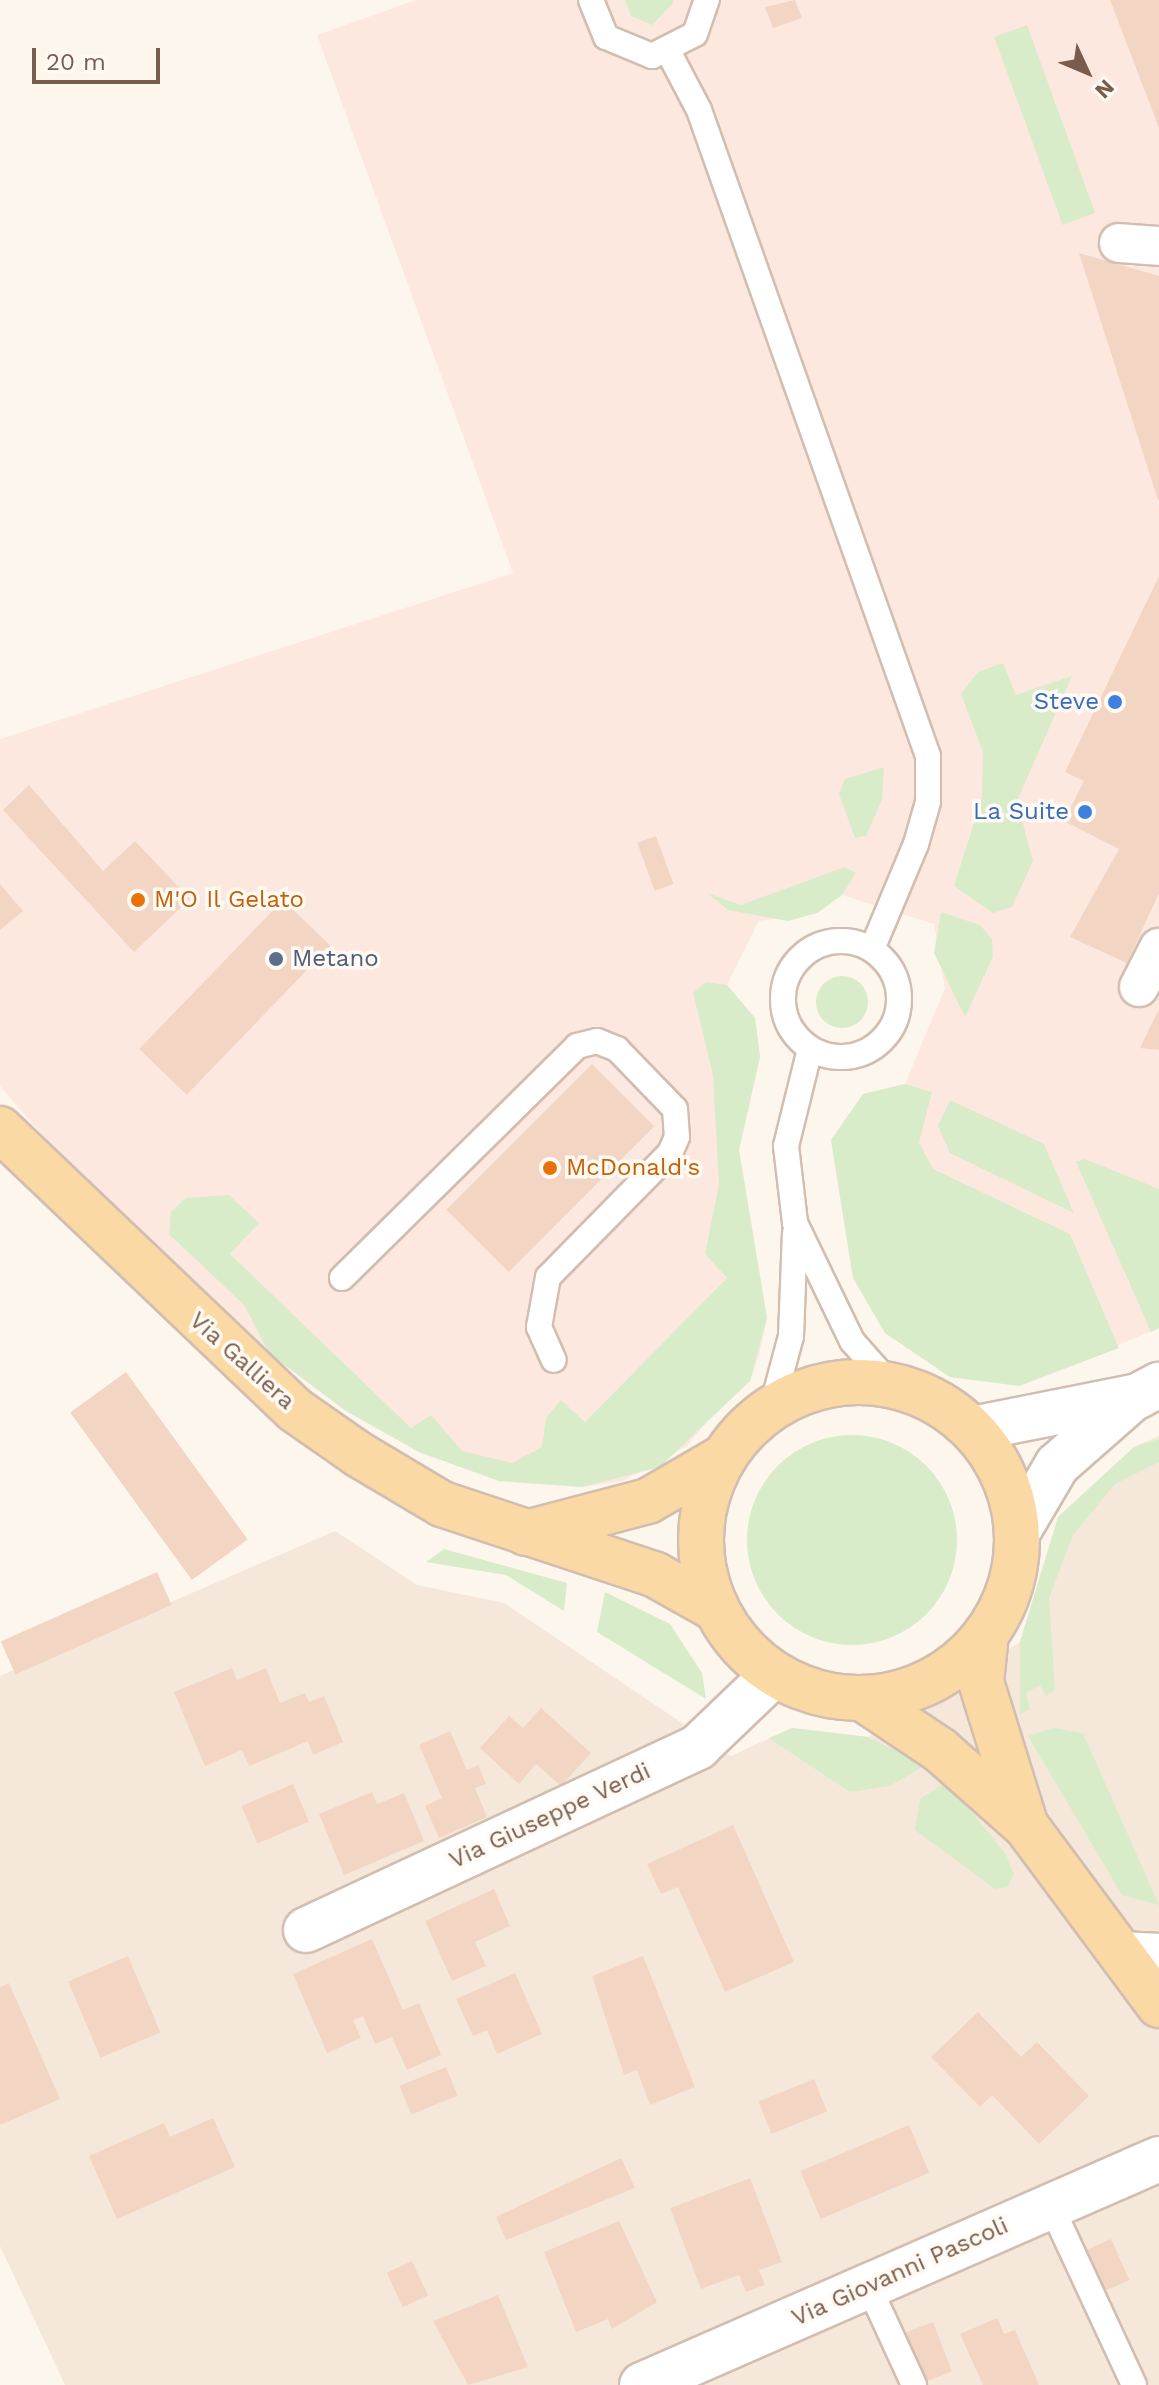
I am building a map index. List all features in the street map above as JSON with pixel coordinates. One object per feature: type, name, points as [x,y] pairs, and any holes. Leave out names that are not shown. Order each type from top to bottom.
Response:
[{"type":"main road","name":"Via Galliera","points":[[0,1129],[295,1410],[442,1504],[654,1574],[716,1609]]},
{"type":"main road","points":[[526,1533],[648,1501],[724,1457],[772,1407],[809,1389],[890,1384],[917,1392],[972,1429],[1006,1483],[1017,1533],[1004,1603],[986,1634],[931,1680],[862,1698],[816,1693],[774,1674],[716,1609],[701,1559],[704,1506],[724,1457]]},
{"type":"main road","points":[[986,1634],[981,1682],[1026,1826]]},
{"type":"main road","points":[[862,1698],[940,1750],[1026,1826],[1140,1955],[1159,2005]]},
{"type":"street","points":[[1119,243],[1159,246]]},
{"type":"street","points":[[1139,987],[1159,948]]},
{"type":"street","points":[[972,1429],[1148,1390]]},
{"type":"street","points":[[1017,1533],[1057,1465],[1148,1390]]},
{"type":"street","name":"Via Giuseppe Verdi","points":[[306,1930],[698,1747],[774,1674]]},
{"type":"street","name":"Via Giovanni Pascoli","points":[[668,2380],[1159,2159]]},
{"type":"lane","points":[[591,0],[596,23],[619,48],[669,53],[695,34],[707,0]]},
{"type":"lane","points":[[669,53],[699,110],[928,756],[928,802],[916,844],[872,949]]},
{"type":"lane","points":[[840,940],[872,949],[895,976],[898,1012],[891,1028],[864,1052],[827,1056],[810,1049],[794,1035],[783,1008],[795,962],[840,940]]},
{"type":"lane","points":[[342,1278],[577,1046],[597,1041],[617,1049],[675,1109],[677,1137],[670,1153],[548,1277],[539,1327],[554,1360]]},
{"type":"lane","points":[[772,1407],[791,1336],[795,1223],[786,1146],[810,1049]]},
{"type":"lane","points":[[795,1223],[852,1341],[890,1384]]},
{"type":"lane","points":[[1051,2206],[1134,2385]]},
{"type":"lane","points":[[869,2287],[914,2385]]},
{"type":"shaded area","points":[[416,0],[1159,0],[1159,1328],[1019,1386],[950,1377],[885,1333],[853,1278],[831,1140],[863,1094],[905,1084],[945,988],[934,924],[842,895],[817,913],[759,921],[727,985],[755,1018],[760,1057],[739,1150],[767,1318],[750,1381],[726,1398],[687,1446],[623,1481],[582,1487],[499,1481],[419,1452],[346,1411],[240,1332],[85,1185],[0,1086],[0,739],[513,573],[317,35]]},
{"type":"shaded area","points":[[1159,1436],[1159,2385],[65,2385],[0,2246],[0,1676],[335,1531],[417,1585],[504,1603],[731,1756],[792,1728],[868,1737],[1020,1642],[1058,1517],[1134,1447]]},
{"type":"green space","points":[[625,0],[673,0],[673,3],[652,25],[631,16]]},
{"type":"green space","points":[[1027,25],[1095,213],[1063,225],[994,37]]},
{"type":"green space","points":[[1003,663],[1016,695],[1072,676],[1017,801],[1033,861],[1012,907],[993,913],[954,886],[982,797],[983,752],[961,694],[978,672]]},
{"type":"green space","points":[[884,767],[882,800],[866,836],[855,838],[839,794],[845,779]]},
{"type":"green space","points":[[845,867],[856,873],[842,895],[817,913],[788,921],[728,910],[707,893],[741,905]]},
{"type":"green space","points":[[941,912],[980,925],[992,939],[993,957],[965,1017],[934,953]]},
{"type":"green space","points":[[842,976],[861,983],[868,1002],[861,1021],[842,1028],[823,1021],[816,1002],[823,983]]},
{"type":"green space","points":[[706,982],[727,985],[755,1018],[760,1057],[739,1150],[767,1318],[750,1381],[660,1467],[582,1487],[499,1481],[419,1452],[346,1411],[269,1353],[244,1305],[169,1234],[171,1212],[186,1198],[229,1195],[259,1223],[230,1254],[411,1428],[431,1415],[462,1451],[512,1463],[542,1447],[546,1418],[561,1400],[585,1422],[727,1278],[705,1254],[719,1184],[713,1075],[693,993]]},
{"type":"green space","points":[[905,1084],[932,1092],[919,1142],[933,1169],[1070,1234],[1119,1348],[1019,1386],[950,1377],[885,1333],[853,1278],[831,1140],[863,1094]]},
{"type":"green space","points":[[950,1100],[1044,1144],[1074,1213],[950,1153],[938,1126]]},
{"type":"green space","points":[[1085,1159],[1159,1189],[1159,1328],[1151,1332],[1076,1162]]},
{"type":"green space","points":[[852,1435],[892,1443],[910,1452],[926,1466],[940,1482],[949,1500],[957,1540],[949,1580],[940,1598],[926,1614],[910,1628],[892,1637],[852,1645],[812,1637],[794,1628],[778,1614],[764,1598],[755,1580],[747,1540],[755,1500],[764,1482],[778,1466],[794,1452],[812,1443]]},
{"type":"green space","points":[[1159,1439],[1159,1462],[1115,1484],[1073,1535],[1049,1598],[1055,1690],[1046,1696],[1040,1685],[1026,1693],[1030,1709],[1020,1714],[1020,1642],[1058,1517],[1134,1447]]},
{"type":"green space","points":[[444,1549],[567,1583],[564,1611],[506,1575],[426,1562]]},
{"type":"green space","points":[[605,1592],[670,1624],[702,1673],[706,1699],[597,1632]]},
{"type":"green space","points":[[792,1728],[868,1737],[926,1765],[890,1786],[850,1792],[769,1738]]},
{"type":"green space","points":[[1054,1728],[1083,1733],[1159,1905],[1122,1895],[1028,1736]]},
{"type":"green space","points":[[947,1782],[1005,1853],[1014,1874],[1008,1887],[995,1889],[915,1830],[920,1799]]},
{"type":"building","points":[[795,0],[802,18],[773,28],[765,7]]},
{"type":"building","points":[[1110,0],[1159,0],[1159,128]]},
{"type":"building","points":[[1079,253],[1159,276],[1159,500],[1158,500]]},
{"type":"building","points":[[1159,576],[1159,893],[1127,963],[1070,937],[1119,849],[1064,821],[1084,781],[1065,772]]},
{"type":"building","points":[[29,785],[103,871],[135,841],[190,899],[134,952],[3,810]]},
{"type":"building","points":[[656,836],[673,884],[655,891],[637,843]]},
{"type":"building","points":[[0,884],[23,911],[0,930]]},
{"type":"building","points":[[283,900],[330,946],[187,1095],[139,1049]]},
{"type":"building","points":[[1159,1009],[1159,1050],[1140,1048]]},
{"type":"building","name":"McDonald's","points":[[592,1064],[654,1126],[509,1272],[446,1210]]},
{"type":"building","points":[[126,1372],[248,1539],[192,1580],[70,1413]]},
{"type":"building","points":[[157,1572],[172,1605],[15,1674],[1,1642]]},
{"type":"building","points":[[232,1668],[237,1680],[266,1668],[280,1703],[305,1693],[309,1702],[324,1696],[343,1742],[313,1755],[308,1741],[249,1766],[242,1750],[205,1766],[174,1692]]},
{"type":"building","points":[[541,1708],[591,1753],[561,1786],[536,1764],[519,1784],[480,1748],[509,1716],[523,1728]]},
{"type":"building","points":[[450,1731],[467,1770],[478,1765],[486,1784],[475,1788],[487,1817],[439,1838],[425,1806],[442,1798],[419,1745]]},
{"type":"building","points":[[293,1784],[309,1822],[257,1844],[241,1806]]},
{"type":"building","points":[[372,1792],[377,1804],[404,1793],[424,1841],[344,1875],[319,1814]]},
{"type":"building","points":[[733,1825],[794,1962],[725,1992],[678,1887],[661,1894],[647,1864]]},
{"type":"building","points":[[494,1889],[510,1926],[475,1942],[486,1966],[452,1981],[425,1921]]},
{"type":"building","points":[[372,1939],[403,2010],[419,2003],[441,2055],[407,2070],[392,2037],[375,2044],[363,2016],[353,2020],[361,2038],[327,2053],[293,1974]]},
{"type":"building","points":[[128,1956],[160,2032],[101,2058],[68,1981]]},
{"type":"building","points":[[643,1956],[695,2087],[650,2105],[637,2070],[624,2075],[592,1976]]},
{"type":"building","points":[[515,1973],[542,2034],[497,2054],[487,2030],[473,2036],[456,1999]]},
{"type":"building","points":[[9,1983],[60,2099],[0,2125],[0,1987]]},
{"type":"building","points":[[978,2012],[1021,2057],[1037,2042],[1089,2096],[1039,2144],[992,2095],[980,2107],[931,2057]]},
{"type":"building","points":[[446,2067],[458,2096],[411,2114],[400,2086]]},
{"type":"building","points":[[814,2079],[827,2111],[771,2134],[758,2101]]},
{"type":"building","points":[[213,2118],[235,2167],[117,2219],[89,2156],[164,2123],[170,2137]]},
{"type":"building","points":[[909,2125],[929,2173],[821,2219],[800,2171]]},
{"type":"building","points":[[621,2158],[635,2188],[506,2240],[496,2217]]},
{"type":"building","points":[[750,2178],[782,2262],[759,2270],[765,2285],[746,2292],[739,2275],[701,2289],[670,2208]]},
{"type":"building","points":[[619,2221],[657,2302],[612,2329],[608,2319],[576,2332],[544,2252]]},
{"type":"building","points":[[1111,2239],[1129,2280],[1105,2291],[1086,2250]]},
{"type":"building","points":[[412,2261],[428,2295],[403,2307],[387,2273]]},
{"type":"building","points":[[498,2295],[528,2367],[468,2385],[433,2321]]},
{"type":"building","points":[[997,2318],[1004,2334],[1015,2330],[1039,2385],[983,2385],[960,2334]]},
{"type":"building","points":[[933,2322],[952,2371],[917,2385],[898,2335]]},
{"type":"place","name":"Steve","points":[[1115,702]]},
{"type":"place","name":"La Suite","points":[[1085,812]]},
{"type":"place","name":"M'O Il Gelato","points":[[138,900]]},
{"type":"place","name":"Metano","points":[[276,959]]},
{"type":"place","name":"McDonald's","points":[[550,1168]]}]
